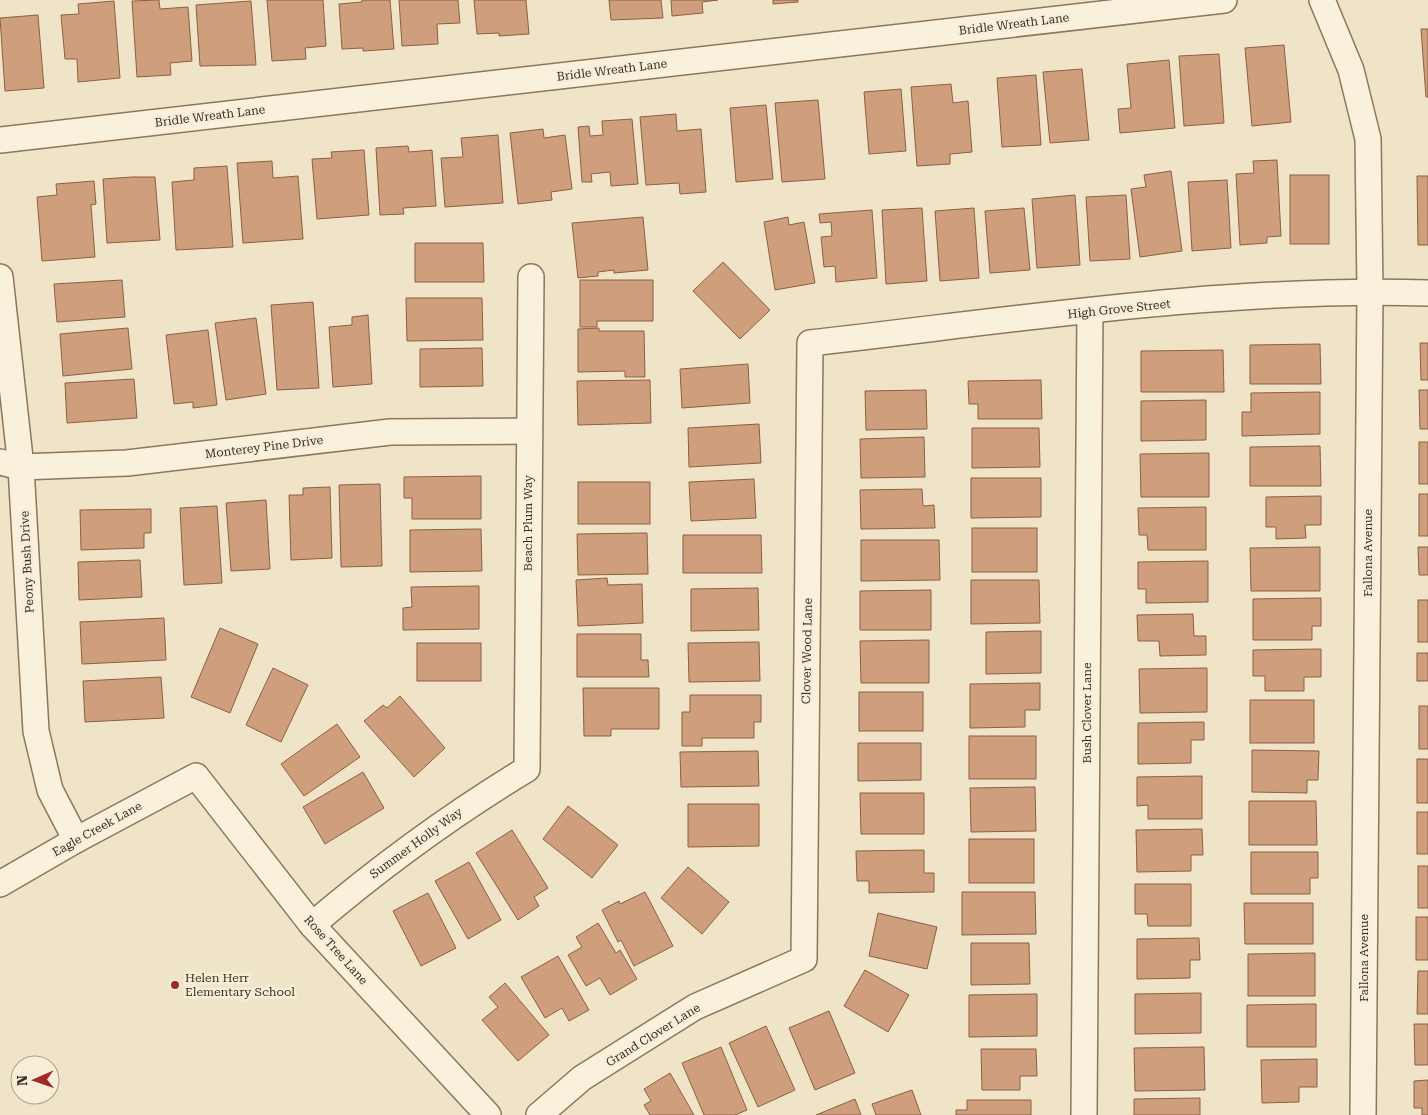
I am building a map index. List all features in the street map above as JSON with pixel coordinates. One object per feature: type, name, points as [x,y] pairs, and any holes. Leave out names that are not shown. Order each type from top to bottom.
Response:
[{"type":"street","name":"Bridle Wreath Lane","points":[[0,140],[1224,0]]},
{"type":"street","name":"Fallona Avenue","points":[[1322,0],[1351,70],[1368,139],[1370,292],[1363,1115]]},
{"type":"street","name":"Peony Bush Drive","points":[[0,277],[10,464],[36,731],[50,790],[76,840]]},
{"type":"street","name":"Beach Plum Way","points":[[527,769],[528,432],[531,277]]},
{"type":"street","name":"High Grove Street","points":[[810,343],[1090,311],[1267,294],[1428,293]]},
{"type":"street","name":"Bush Clover Lane","points":[[1084,1115],[1090,311]]},
{"type":"street","name":"Clover Wood Lane","points":[[804,959],[810,343]]},
{"type":"street","name":"Monterey Pine Drive","points":[[10,464],[127,463],[390,432],[528,432]]},
{"type":"street","name":"Summer Holly Way","points":[[312,926],[363,882],[470,804],[527,769]]},
{"type":"street","name":"Eagle Creek Lane","points":[[0,884],[76,840],[196,776]]},
{"type":"street","name":"Rose Tree Lane","points":[[196,776],[312,926],[488,1115]]},
{"type":"street","name":"Grand Clover Lane","points":[[539,1115],[582,1078],[696,1007],[804,959]]},
{"type":"building","points":[[159,0],[160,9],[188,7],[192,61],[170,63],[171,75],[137,77],[132,1]]},
{"type":"building","points":[[267,0],[323,0],[326,46],[305,48],[306,59],[272,61]]},
{"type":"building","points":[[362,0],[390,0],[394,49],[363,51],[363,48],[342,49],[339,4],[362,2]]},
{"type":"building","points":[[399,0],[458,0],[460,23],[437,24],[438,44],[402,46]]},
{"type":"building","points":[[474,0],[526,0],[529,34],[499,36],[499,33],[477,34]]},
{"type":"building","points":[[609,0],[661,0],[663,18],[611,20]]},
{"type":"building","points":[[671,0],[718,0],[702,2],[703,13],[672,16]]},
{"type":"building","points":[[773,0],[798,0],[798,2],[773,4]]},
{"type":"building","points":[[114,1],[120,78],[78,82],[77,59],[65,59],[61,15],[79,14],[78,4]]},
{"type":"building","points":[[251,1],[256,65],[200,66],[196,5]]},
{"type":"building","points":[[38,15],[44,88],[5,91],[0,18]]},
{"type":"building","points":[[1421,29],[1428,29],[1428,97],[1426,97]]},
{"type":"building","points":[[1284,45],[1291,122],[1252,126],[1245,48]]},
{"type":"building","points":[[1219,54],[1224,123],[1184,126],[1179,56]]},
{"type":"building","points":[[1169,60],[1175,128],[1120,133],[1118,109],[1131,108],[1127,64]]},
{"type":"building","points":[[1082,69],[1089,140],[1050,143],[1043,72]]},
{"type":"building","points":[[1036,75],[1041,145],[1002,147],[997,78]]},
{"type":"building","points":[[951,84],[953,103],[968,101],[972,152],[950,154],[950,164],[917,166],[911,87]]},
{"type":"building","points":[[901,89],[906,151],[869,154],[864,92]]},
{"type":"building","points":[[818,100],[825,179],[782,182],[775,103]]},
{"type":"building","points":[[766,105],[773,179],[736,182],[730,108]]},
{"type":"building","points":[[676,114],[677,131],[701,129],[706,192],[680,194],[679,183],[646,185],[640,117]]},
{"type":"building","points":[[632,119],[638,184],[611,186],[610,172],[591,174],[592,182],[582,182],[578,127],[589,126],[590,136],[603,135],[602,121]]},
{"type":"building","points":[[543,129],[544,138],[565,135],[572,189],[551,192],[552,200],[518,204],[510,133]]},
{"type":"building","points":[[498,135],[503,203],[445,207],[441,158],[463,157],[461,138]]},
{"type":"building","points":[[408,146],[409,152],[432,150],[436,206],[403,208],[404,214],[380,215],[376,148]]},
{"type":"building","points":[[364,150],[369,215],[317,219],[312,159],[332,158],[331,152]]},
{"type":"building","points":[[1277,160],[1281,236],[1267,237],[1267,243],[1240,245],[1236,174],[1254,173],[1253,161]]},
{"type":"building","points":[[272,161],[273,178],[298,176],[303,239],[243,243],[237,163]]},
{"type":"building","points":[[227,166],[233,247],[176,250],[172,182],[194,180],[194,168]]},
{"type":"building","points":[[1171,171],[1182,251],[1140,257],[1131,189],[1146,187],[1144,175]]},
{"type":"building","points":[[1290,175],[1329,175],[1329,244],[1290,244]]},
{"type":"building","points":[[1417,176],[1428,176],[1428,245],[1418,245]]},
{"type":"building","points":[[155,177],[160,240],[107,243],[103,179]]},
{"type":"building","points":[[1227,180],[1231,248],[1192,251],[1188,182]]},
{"type":"building","points":[[94,181],[96,204],[91,205],[95,257],[42,261],[37,197],[57,195],[56,184]]},
{"type":"building","points":[[1075,195],[1080,265],[1037,268],[1032,199]]},
{"type":"building","points":[[1126,195],[1130,259],[1090,261],[1086,197]]},
{"type":"building","points":[[922,208],[927,281],[886,284],[882,210]]},
{"type":"building","points":[[974,208],[979,278],[940,281],[935,211]]},
{"type":"building","points":[[1024,208],[1030,270],[990,273],[985,211]]},
{"type":"building","points":[[872,210],[877,278],[836,282],[835,266],[824,267],[821,237],[832,236],[831,222],[820,223],[819,214]]},
{"type":"building","points":[[643,217],[648,270],[614,273],[614,270],[598,272],[598,276],[578,278],[572,223]]},
{"type":"building","points":[[788,217],[789,225],[804,222],[815,283],[775,290],[764,222]]},
{"type":"building","points":[[415,243],[483,243],[484,282],[415,282]]},
{"type":"building","points":[[723,262],[770,310],[740,339],[693,291]]},
{"type":"building","points":[[122,280],[125,317],[57,322],[54,284]]},
{"type":"building","points":[[580,280],[653,280],[653,321],[597,321],[597,327],[580,327]]},
{"type":"building","points":[[406,298],[482,298],[483,340],[407,341]]},
{"type":"building","points":[[313,302],[319,388],[277,390],[271,305]]},
{"type":"building","points":[[368,315],[372,384],[333,387],[329,327],[352,325],[352,317]]},
{"type":"building","points":[[256,318],[266,394],[226,400],[215,323]]},
{"type":"building","points":[[128,328],[132,369],[63,376],[60,334]]},
{"type":"building","points":[[599,328],[599,331],[644,331],[645,377],[625,377],[625,371],[578,372],[578,329]]},
{"type":"building","points":[[208,330],[217,405],[193,408],[193,402],[174,404],[166,335]]},
{"type":"building","points":[[1420,343],[1428,343],[1428,380],[1421,380]]},
{"type":"building","points":[[1320,344],[1321,384],[1250,384],[1250,345]]},
{"type":"building","points":[[482,348],[483,386],[420,387],[420,349]]},
{"type":"building","points":[[1223,350],[1224,392],[1141,392],[1141,351]]},
{"type":"building","points":[[748,364],[750,403],[682,408],[680,369]]},
{"type":"building","points":[[134,379],[137,418],[67,423],[65,383]]},
{"type":"building","points":[[650,380],[651,423],[578,425],[577,381]]},
{"type":"building","points":[[1041,380],[1042,419],[978,419],[978,404],[969,404],[968,381]]},
{"type":"building","points":[[926,390],[927,429],[866,430],[865,391]]},
{"type":"building","points":[[1419,390],[1428,390],[1428,429],[1420,429]]},
{"type":"building","points":[[1320,392],[1320,434],[1242,436],[1242,412],[1251,412],[1251,393]]},
{"type":"building","points":[[1206,400],[1206,440],[1141,441],[1141,401]]},
{"type":"building","points":[[759,424],[761,463],[689,467],[688,428]]},
{"type":"building","points":[[972,428],[1039,428],[1040,467],[972,468]]},
{"type":"building","points":[[924,437],[925,477],[861,478],[860,439]]},
{"type":"building","points":[[1419,442],[1428,442],[1428,484],[1419,484]]},
{"type":"building","points":[[1320,446],[1321,486],[1250,486],[1250,447]]},
{"type":"building","points":[[1209,453],[1209,497],[1141,497],[1140,454]]},
{"type":"building","points":[[481,476],[481,519],[412,519],[412,498],[404,498],[404,477]]},
{"type":"building","points":[[971,478],[1041,478],[1041,517],[971,518]]},
{"type":"building","points":[[754,479],[756,518],[691,521],[689,482]]},
{"type":"building","points":[[578,482],[650,482],[650,524],[578,524]]},
{"type":"building","points":[[380,484],[382,566],[341,567],[339,485]]},
{"type":"building","points":[[330,487],[332,558],[291,560],[289,495],[303,495],[303,488]]},
{"type":"building","points":[[922,489],[923,506],[934,505],[935,528],[861,529],[860,490]]},
{"type":"building","points":[[1419,494],[1428,494],[1428,536],[1419,536]]},
{"type":"building","points":[[1321,496],[1321,525],[1305,525],[1306,538],[1276,539],[1276,527],[1266,527],[1266,497]]},
{"type":"building","points":[[266,500],[270,569],[231,571],[226,503]]},
{"type":"building","points":[[217,506],[222,583],[184,585],[180,508]]},
{"type":"building","points":[[1206,507],[1206,550],[1148,550],[1147,535],[1139,535],[1138,508]]},
{"type":"building","points":[[151,509],[151,533],[144,533],[144,548],[81,550],[80,510]]},
{"type":"building","points":[[972,528],[1037,528],[1037,572],[972,572]]},
{"type":"building","points":[[481,529],[482,571],[410,572],[410,530]]},
{"type":"building","points":[[647,533],[648,574],[578,575],[577,534]]},
{"type":"building","points":[[683,535],[761,535],[762,573],[683,573]]},
{"type":"building","points":[[861,540],[939,540],[940,580],[861,581]]},
{"type":"building","points":[[1320,547],[1320,591],[1251,591],[1250,548]]},
{"type":"building","points":[[1418,547],[1428,547],[1428,575],[1419,575]]},
{"type":"building","points":[[140,560],[142,597],[79,600],[78,562]]},
{"type":"building","points":[[1208,561],[1208,602],[1146,603],[1146,589],[1138,589],[1138,562]]},
{"type":"building","points":[[607,578],[608,585],[642,584],[643,623],[578,626],[576,580]]},
{"type":"building","points":[[971,580],[1039,580],[1040,623],[971,624]]},
{"type":"building","points":[[479,586],[479,629],[403,630],[403,608],[412,607],[411,587]]},
{"type":"building","points":[[758,588],[759,630],[691,631],[691,589]]},
{"type":"building","points":[[931,590],[931,630],[860,630],[860,591]]},
{"type":"building","points":[[1321,598],[1321,626],[1312,626],[1312,640],[1253,640],[1253,599]]},
{"type":"building","points":[[1418,600],[1428,600],[1428,642],[1418,642]]},
{"type":"building","points":[[1193,614],[1194,636],[1206,636],[1206,655],[1160,656],[1159,641],[1138,641],[1137,615]]},
{"type":"building","points":[[164,618],[166,660],[82,664],[80,622]]},
{"type":"building","points":[[220,628],[258,644],[230,713],[191,697]]},
{"type":"building","points":[[1041,631],[1041,673],[986,674],[986,632]]},
{"type":"building","points":[[577,634],[641,634],[641,660],[648,660],[649,677],[577,677]]},
{"type":"building","points":[[929,640],[929,683],[861,683],[860,641]]},
{"type":"building","points":[[759,642],[760,681],[689,682],[688,643]]},
{"type":"building","points":[[417,643],[481,643],[481,681],[417,681]]},
{"type":"building","points":[[1321,649],[1321,677],[1304,677],[1304,691],[1265,691],[1265,676],[1253,676],[1253,650]]},
{"type":"building","points":[[1417,653],[1428,653],[1428,681],[1417,681]]},
{"type":"building","points":[[273,668],[308,685],[281,742],[246,725]]},
{"type":"building","points":[[1207,668],[1207,712],[1140,713],[1139,669]]},
{"type":"building","points":[[161,677],[164,718],[85,722],[83,681]]},
{"type":"building","points":[[1040,683],[1040,710],[1025,710],[1025,727],[970,728],[970,684]]},
{"type":"building","points":[[583,688],[659,688],[659,729],[611,729],[611,736],[584,736]]},
{"type":"building","points":[[859,692],[923,692],[923,731],[859,731]]},
{"type":"building","points":[[690,695],[761,695],[761,722],[754,722],[754,738],[702,738],[702,746],[682,746],[682,712],[690,712]]},
{"type":"building","points":[[400,696],[445,748],[414,777],[364,721],[383,705],[387,708]]},
{"type":"building","points":[[1250,700],[1314,700],[1314,743],[1250,743]]},
{"type":"building","points":[[1419,706],[1428,706],[1428,749],[1419,749]]},
{"type":"building","points":[[1204,722],[1204,740],[1191,740],[1191,763],[1138,764],[1138,723]]},
{"type":"building","points":[[337,724],[360,757],[304,796],[281,764]]},
{"type":"building","points":[[969,736],[1036,736],[1036,779],[969,779]]},
{"type":"building","points":[[858,743],[921,743],[921,780],[858,781]]},
{"type":"building","points":[[1252,750],[1319,751],[1318,780],[1307,780],[1307,793],[1252,792]]},
{"type":"building","points":[[758,751],[759,786],[681,787],[680,752]]},
{"type":"building","points":[[1417,759],[1428,759],[1428,803],[1417,803]]},
{"type":"building","points":[[363,772],[384,808],[325,844],[303,807]]},
{"type":"building","points":[[1202,776],[1202,819],[1148,819],[1148,805],[1137,806],[1137,777]]},
{"type":"building","points":[[1035,787],[1036,831],[971,832],[970,788]]},
{"type":"building","points":[[860,793],[924,793],[924,834],[861,834]]},
{"type":"building","points":[[1249,801],[1316,801],[1317,845],[1249,845]]},
{"type":"building","points":[[688,804],[759,804],[759,846],[688,847]]},
{"type":"building","points":[[568,806],[618,845],[592,878],[543,839]]},
{"type":"building","points":[[1417,812],[1428,812],[1428,854],[1417,854]]},
{"type":"building","points":[[1202,829],[1203,855],[1191,855],[1191,871],[1137,872],[1136,830]]},
{"type":"building","points":[[512,830],[548,888],[534,897],[539,906],[518,920],[476,853]]},
{"type":"building","points":[[969,839],[1034,839],[1034,883],[969,883]]},
{"type":"building","points":[[924,850],[924,873],[934,873],[934,892],[869,893],[869,881],[857,881],[856,851]]},
{"type":"building","points":[[1251,852],[1318,852],[1318,878],[1310,878],[1310,894],[1251,894]]},
{"type":"building","points":[[469,862],[501,920],[468,939],[435,881]]},
{"type":"building","points":[[1418,866],[1428,866],[1428,908],[1418,908]]},
{"type":"building","points":[[688,867],[729,902],[702,934],[661,898]]},
{"type":"building","points":[[1135,884],[1191,884],[1191,926],[1148,926],[1147,914],[1135,914]]},
{"type":"building","points":[[645,892],[673,946],[634,966],[621,940],[618,942],[602,910],[619,901],[620,904]]},
{"type":"building","points":[[962,892],[1035,892],[1036,934],[962,935]]},
{"type":"building","points":[[428,893],[456,948],[421,966],[393,911]]},
{"type":"building","points":[[1244,903],[1313,903],[1313,944],[1245,944]]},
{"type":"building","points":[[878,913],[937,927],[927,969],[869,956]]},
{"type":"building","points":[[1416,917],[1428,917],[1428,960],[1416,960]]},
{"type":"building","points":[[598,923],[616,953],[620,950],[637,979],[610,995],[600,978],[586,986],[568,955],[582,947],[576,937]]},
{"type":"building","points":[[1199,938],[1200,960],[1190,960],[1190,978],[1137,979],[1137,939]]},
{"type":"building","points":[[971,943],[1029,943],[1030,984],[971,985]]},
{"type":"building","points":[[1315,953],[1315,996],[1248,996],[1248,954]]},
{"type":"building","points":[[558,956],[589,1010],[569,1021],[562,1008],[545,1018],[521,977]]},
{"type":"building","points":[[865,970],[909,995],[888,1032],[844,1006]]},
{"type":"building","points":[[1418,971],[1428,971],[1428,1014],[1417,1014]]},
{"type":"building","points":[[505,983],[549,1035],[518,1061],[482,1020],[498,1007],[489,997]]},
{"type":"building","points":[[1201,993],[1201,1033],[1135,1034],[1135,994]]},
{"type":"building","points":[[1037,994],[1037,1036],[969,1037],[969,995]]},
{"type":"building","points":[[1316,1004],[1316,1047],[1247,1047],[1247,1005]]},
{"type":"building","points":[[829,1011],[855,1073],[815,1090],[789,1028]]},
{"type":"building","points":[[1414,1024],[1428,1024],[1428,1065],[1415,1065]]},
{"type":"building","points":[[766,1026],[795,1090],[758,1107],[729,1043]]},
{"type":"building","points":[[721,1047],[747,1110],[735,1115],[704,1115],[682,1063]]},
{"type":"building","points":[[1204,1047],[1205,1090],[1135,1091],[1134,1048]]},
{"type":"building","points":[[981,1049],[1036,1049],[1037,1076],[1020,1076],[1020,1090],[982,1090]]},
{"type":"building","points":[[1317,1059],[1317,1087],[1299,1087],[1299,1102],[1262,1103],[1261,1060]]},
{"type":"building","points":[[670,1073],[694,1115],[650,1115],[644,1105],[651,1101],[644,1089]]},
{"type":"building","points":[[1428,1080],[1428,1115],[1422,1115],[1422,1108],[1414,1108],[1414,1081]]},
{"type":"building","points":[[912,1090],[921,1115],[876,1115],[872,1104]]},
{"type":"building","points":[[1200,1098],[1200,1115],[1134,1115],[1134,1099]]},
{"type":"building","points":[[855,1099],[861,1115],[816,1115]]},
{"type":"building","points":[[967,1100],[1031,1100],[1031,1115],[956,1115],[956,1110],[967,1110]]},
{"type":"place","name":"Helen Herr Elementary School","points":[[175,985]]}]
